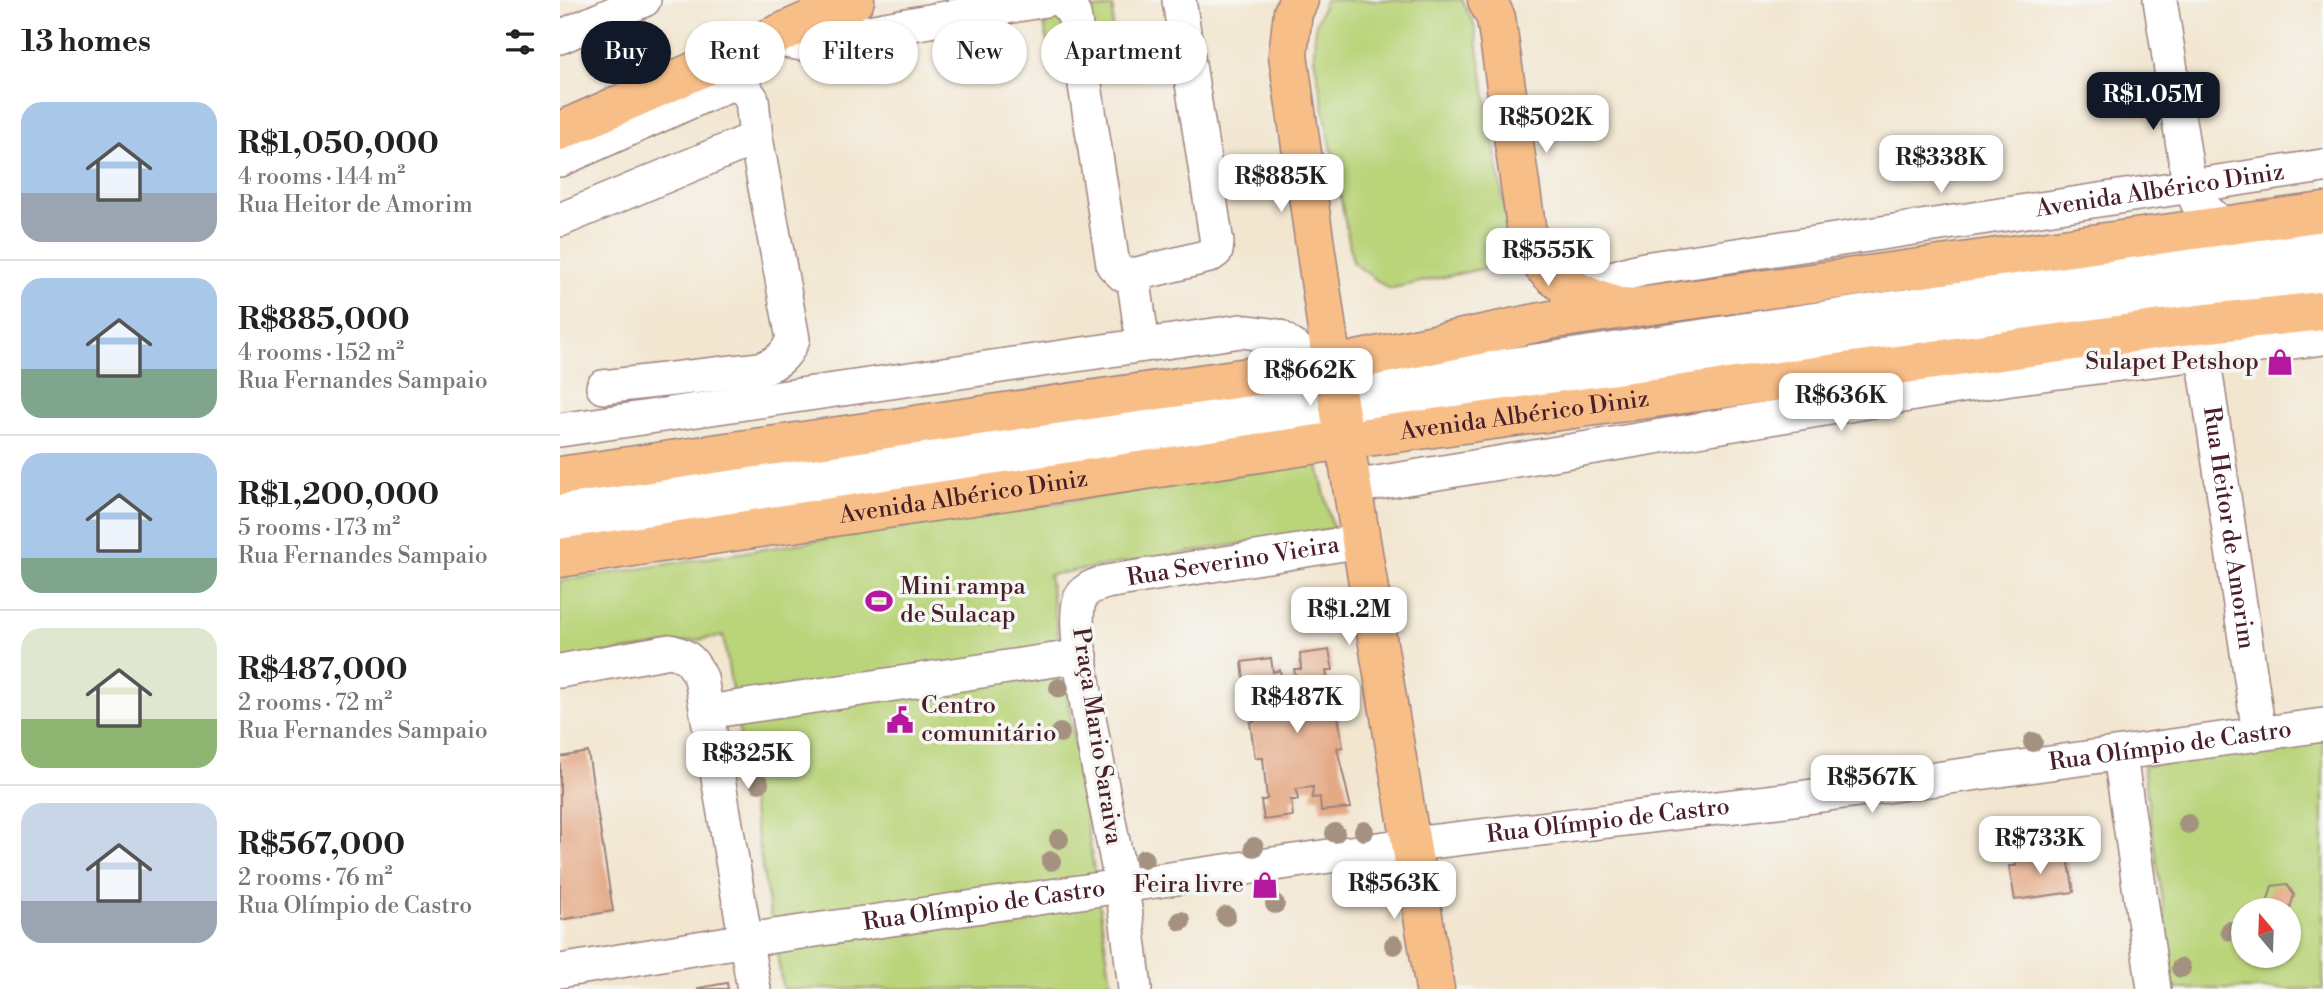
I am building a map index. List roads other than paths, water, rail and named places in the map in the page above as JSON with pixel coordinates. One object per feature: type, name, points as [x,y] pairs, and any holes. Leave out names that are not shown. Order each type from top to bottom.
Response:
[{"type":"main road","points":[[785,31],[855,0]]},
{"type":"main road","points":[[1299,0],[1293,12],[1288,55],[1335,396],[1353,487],[1435,989]]},
{"type":"main road","points":[[1487,0],[1496,18],[1528,240],[1536,261],[1553,277],[1568,306]]},
{"type":"main road","points":[[560,131],[685,75]]},
{"type":"main road","name":"Avenida Albérico Diniz","points":[[560,558],[1335,396],[1568,306],[1624,309],[2323,212]]},
{"type":"main road","name":"Avenida Albérico Diniz","points":[[560,476],[1335,396],[2201,339],[2323,312]]},
{"type":"street","points":[[785,41],[802,44],[1045,0]]},
{"type":"street","points":[[1062,0],[1074,14],[1113,265],[1122,274],[1133,275],[1209,256],[1216,251],[1217,243],[1179,0]]},
{"type":"street","points":[[2160,0],[2189,184],[2197,202],[2223,225]]},
{"type":"street","points":[[560,37],[632,2]]},
{"type":"street","points":[[560,160],[730,84],[744,88],[752,99],[756,138],[793,339],[787,353],[775,364],[760,369],[603,387]]},
{"type":"street","points":[[560,220],[756,138]]},
{"type":"street","name":"Avenida Albérico Diniz","points":[[1568,306],[1612,276],[1644,269],[2189,184],[2323,166]]},
{"type":"street","points":[[560,506],[1335,396],[2323,244]]},
{"type":"street","points":[[1133,275],[1143,345]]},
{"type":"street","points":[[560,537],[1335,396],[2323,275]]},
{"type":"street","points":[[560,430],[1241,331],[1278,337],[1335,396]]},
{"type":"street","name":"Avenida Albérico Diniz","points":[[1353,487],[2011,378],[2201,339],[2323,338]]},
{"type":"street","name":"Rua Heitor de Amorim","points":[[2201,339],[2259,733]]},
{"type":"street","name":"Rua Severino Vieira","points":[[1106,582],[1362,541]]},
{"type":"street","name":"Praça Mario Saraiva","points":[[1106,582],[1089,589],[1081,597],[1078,612],[1080,656],[1122,885],[1135,989]]},
{"type":"street","points":[[560,671],[670,651],[683,654],[692,662],[701,678],[754,989]]},
{"type":"street","points":[[707,712],[1080,656]]},
{"type":"street","name":"Rua Olímpio de Castro","points":[[560,971],[746,940],[1413,844],[1785,800],[2323,725]]},
{"type":"street","points":[[2120,755],[2154,989]]},
{"type":"place","name":"Sulapet Petshop","points":[[2280,362]]},
{"type":"place","name":"Mini rampa de Sulacap","points":[[879,601]]},
{"type":"place","name":"Centro comunitário","points":[[900,720]]},
{"type":"place","name":"Feira livre","points":[[1265,885]]}]
